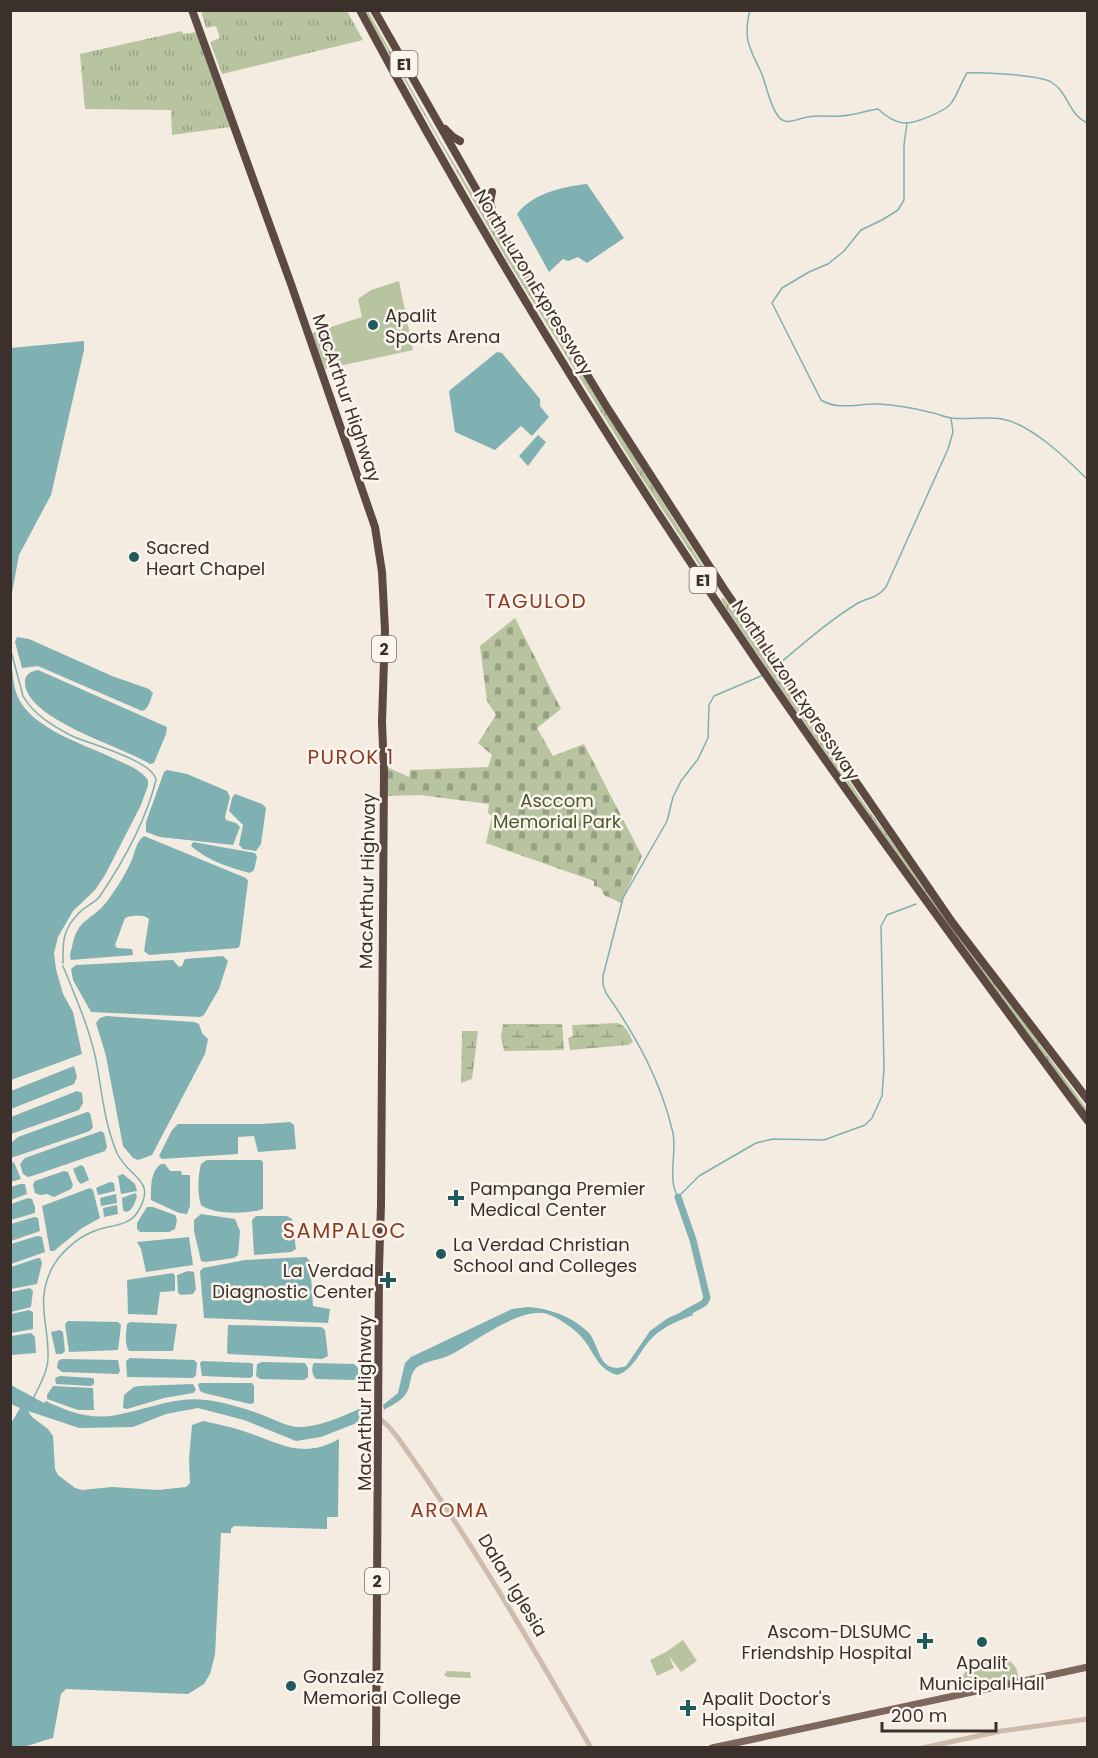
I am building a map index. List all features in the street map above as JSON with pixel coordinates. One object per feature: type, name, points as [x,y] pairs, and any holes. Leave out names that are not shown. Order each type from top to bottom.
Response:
[{"type":"highway","name":"MacArthur Highway","points":[[192,10],[350,451],[375,527],[381,553],[385,630],[382,722],[384,771],[376,1748]]},
{"type":"highway","name":"North Luzon Expressway","points":[[360,10],[499,254],[596,413],[702,579],[849,794],[1088,1121]]},
{"type":"highway","name":"North Luzon Expressway","points":[[374,10],[508,245],[626,437],[756,638],[952,922],[1088,1100]]},
{"type":"highway","points":[[429,108],[449,134],[460,141]]},
{"type":"highway","points":[[492,192],[490,202],[492,212],[508,245]]},
{"type":"main road","points":[[712,1748],[1088,1667]]},
{"type":"street","name":"Dalan Iglesia","points":[[378,1412],[456,1521],[527,1636],[591,1748]]},
{"type":"street","points":[[922,1748],[1010,1729],[1088,1719]]},
{"type":"green space","points":[[201,11],[347,11],[363,40],[222,74],[210,42],[220,38],[216,26],[206,28]]},
{"type":"green space","points":[[365,11],[368,11],[436,133],[529,290],[706,571],[705,574],[641,477],[507,260]]},
{"type":"green space","points":[[182,31],[183,34],[197,32],[230,127],[172,135],[171,110],[85,109],[80,54]]},
{"type":"green space","name":"Apalit Sports Arena","points":[[399,281],[413,350],[325,369],[312,333],[362,317],[358,299],[371,290]]},
{"type":"green space","points":[[722,598],[868,809],[1087,1109],[1087,1114],[855,795],[721,600]]},
{"type":"green space","name":"Asccom Memorial Park","points":[[515,618],[561,709],[537,728],[553,756],[584,744],[642,856],[621,903],[604,895],[601,888],[594,886],[594,881],[486,843],[492,816],[488,813],[489,804],[420,795],[387,796],[387,767],[409,777],[410,770],[488,767],[492,755],[478,743],[496,715],[487,701],[480,646]]},
{"type":"green space","points":[[617,1023],[625,1028],[633,1042],[628,1045],[570,1050],[568,1038],[573,1036],[572,1025]]},
{"type":"green space","points":[[503,1024],[562,1024],[564,1050],[504,1051],[501,1036]]},
{"type":"green space","points":[[462,1031],[478,1031],[472,1079],[461,1083]]},
{"type":"green space","points":[[683,1640],[697,1661],[681,1672],[669,1656],[674,1668],[657,1676],[650,1660]]},
{"type":"green space","points":[[1007,1657],[1016,1668],[1019,1679],[965,1690],[963,1676],[968,1666]]},
{"type":"green space","points":[[447,1671],[470,1672],[471,1678],[447,1677],[444,1675]]},
{"type":"water","points":[[587,184],[624,238],[587,263],[578,257],[568,261],[563,259],[549,272],[517,214],[531,201],[549,192]]},
{"type":"water","points":[[84,341],[84,350],[51,495],[19,555],[11,598],[11,348]]},
{"type":"water","points":[[497,352],[502,353],[540,399],[540,406],[549,417],[532,436],[521,426],[495,450],[455,432],[449,391]]},
{"type":"water","points":[[538,435],[546,442],[528,466],[519,456]]},
{"type":"water","points":[[17,637],[29,639],[112,676],[149,689],[153,693],[148,706],[142,711],[38,666],[22,668],[15,642]]},
{"type":"water","points":[[11,662],[17,695],[34,717],[61,735],[134,768],[148,780],[148,786],[140,807],[105,875],[95,890],[73,911],[58,937],[54,953],[63,994],[73,1012],[82,1054],[11,1080]]},
{"type":"water","points":[[38,670],[167,727],[154,763],[150,764],[77,730],[40,708],[29,695],[25,681],[29,673]]},
{"type":"water","points":[[167,770],[187,774],[227,791],[230,797],[226,820],[240,827],[233,845],[160,837],[146,832],[146,822],[164,772]]},
{"type":"water","points":[[235,794],[262,804],[266,808],[261,844],[256,851],[243,849],[239,845],[243,825],[229,811]]},
{"type":"water","points":[[144,836],[246,878],[248,881],[238,948],[149,955],[144,951],[149,919],[144,916],[134,916],[125,918],[115,945],[117,948],[132,949],[133,955],[71,960],[70,953],[78,930],[111,896],[128,869],[139,842]]},
{"type":"water","points":[[193,842],[255,853],[257,857],[254,870],[250,873],[219,863],[191,846]]},
{"type":"water","points":[[223,956],[228,961],[219,989],[204,1015],[200,1017],[91,1012],[73,980],[71,969],[76,965],[173,960],[179,967],[185,959]]},
{"type":"water","points":[[106,1016],[194,1022],[199,1024],[202,1033],[208,1039],[205,1054],[152,1155],[138,1160],[133,1158],[123,1146],[106,1056],[96,1023],[100,1018]]},
{"type":"water","points":[[74,1066],[77,1077],[74,1084],[11,1109],[11,1091]]},
{"type":"water","points":[[77,1091],[82,1093],[83,1103],[79,1110],[11,1134],[11,1117]]},
{"type":"water","points":[[87,1112],[90,1113],[93,1127],[90,1131],[11,1158],[11,1143],[18,1137]]},
{"type":"water","points":[[290,1122],[294,1125],[296,1149],[258,1152],[254,1136],[238,1137],[238,1154],[162,1159],[159,1156],[172,1130],[178,1124]]},
{"type":"water","points":[[101,1131],[104,1133],[107,1147],[105,1151],[28,1177],[23,1174],[20,1164],[25,1158]]},
{"type":"water","points":[[207,1160],[261,1160],[263,1162],[263,1209],[231,1213],[214,1211],[201,1205],[198,1190],[199,1174],[201,1164]]},
{"type":"water","points":[[14,1162],[21,1179],[11,1182],[11,1163]]},
{"type":"water","points":[[161,1164],[165,1164],[170,1171],[181,1171],[182,1175],[190,1175],[190,1206],[187,1214],[179,1213],[151,1200],[153,1176]]},
{"type":"water","points":[[81,1165],[89,1180],[81,1184],[73,1169]]},
{"type":"water","points":[[64,1171],[68,1172],[73,1185],[71,1189],[54,1197],[35,1193],[33,1185],[35,1181]]},
{"type":"water","points":[[123,1174],[135,1184],[137,1191],[121,1194],[118,1176]]},
{"type":"water","points":[[110,1182],[114,1183],[115,1191],[98,1195],[96,1188]]},
{"type":"water","points":[[25,1184],[27,1194],[11,1200],[11,1187]]},
{"type":"water","points":[[90,1188],[93,1190],[100,1218],[82,1228],[54,1251],[50,1251],[42,1206]]},
{"type":"water","points":[[135,1193],[137,1196],[133,1206],[126,1212],[123,1210],[122,1198]]},
{"type":"water","points":[[116,1194],[117,1203],[101,1206],[100,1198]]},
{"type":"water","points":[[28,1198],[32,1199],[35,1213],[11,1220],[11,1204]]},
{"type":"water","points":[[117,1205],[118,1214],[104,1217],[103,1208]]},
{"type":"water","points":[[147,1207],[175,1215],[177,1220],[175,1229],[169,1232],[140,1232],[137,1229],[137,1223]]},
{"type":"water","points":[[201,1214],[235,1219],[240,1231],[238,1255],[234,1258],[201,1261],[194,1231],[194,1220]]},
{"type":"water","points":[[256,1216],[287,1216],[292,1219],[296,1249],[291,1252],[254,1255],[252,1220]]},
{"type":"water","points":[[34,1217],[38,1218],[40,1231],[11,1241],[11,1224]]},
{"type":"water","points":[[37,1236],[42,1237],[45,1252],[11,1264],[11,1244]]},
{"type":"water","points":[[189,1237],[193,1265],[146,1272],[141,1249],[137,1242]]},
{"type":"water","points":[[306,1257],[310,1261],[313,1306],[330,1309],[328,1323],[204,1318],[200,1271],[203,1268],[245,1260]]},
{"type":"water","points":[[38,1258],[42,1263],[37,1284],[11,1289],[11,1267]]},
{"type":"water","points":[[188,1271],[194,1272],[196,1289],[193,1294],[181,1295],[178,1293],[177,1275]]},
{"type":"water","points":[[173,1273],[175,1291],[160,1292],[157,1315],[128,1314],[127,1280]]},
{"type":"water","points":[[30,1288],[33,1291],[31,1307],[11,1312],[11,1292]]},
{"type":"water","points":[[528,1307],[552,1311],[575,1322],[592,1337],[605,1363],[617,1368],[626,1366],[650,1331],[668,1318],[691,1308],[693,1315],[661,1330],[629,1368],[618,1375],[611,1373],[601,1365],[584,1340],[564,1322],[550,1315],[527,1314],[499,1326],[450,1355],[416,1368],[403,1397],[384,1410],[383,1405],[398,1393],[405,1363],[411,1357],[512,1309]]},
{"type":"water","points":[[29,1310],[33,1312],[33,1329],[11,1333],[11,1314]]},
{"type":"water","points":[[68,1321],[118,1322],[121,1325],[118,1350],[69,1352],[65,1324]]},
{"type":"water","points":[[130,1322],[177,1324],[173,1351],[129,1351],[126,1345],[126,1334],[127,1324]]},
{"type":"water","points":[[228,1325],[321,1327],[325,1330],[328,1356],[322,1359],[229,1354],[227,1353]]},
{"type":"water","points":[[60,1330],[63,1332],[65,1351],[62,1354],[56,1354],[51,1332]]},
{"type":"water","points":[[31,1333],[35,1337],[36,1353],[11,1355],[11,1336]]},
{"type":"water","points":[[130,1358],[194,1360],[197,1363],[196,1375],[193,1378],[127,1377],[126,1361]]},
{"type":"water","points":[[62,1359],[118,1360],[120,1371],[118,1374],[62,1372],[57,1368],[58,1361]]},
{"type":"water","points":[[202,1361],[251,1363],[253,1364],[253,1376],[250,1378],[202,1376],[200,1363]]},
{"type":"water","points":[[262,1362],[305,1363],[308,1368],[308,1377],[304,1380],[260,1379],[256,1376],[257,1364]]},
{"type":"water","points":[[314,1363],[354,1364],[358,1368],[358,1377],[354,1380],[316,1379],[312,1371]]},
{"type":"water","points":[[60,1376],[92,1378],[94,1384],[91,1386],[56,1384],[55,1378]]},
{"type":"water","points":[[252,1383],[254,1403],[204,1393],[200,1391],[198,1384]]},
{"type":"water","points":[[193,1384],[196,1390],[193,1393],[164,1398],[127,1409],[123,1408],[124,1395],[134,1387]]},
{"type":"water","points":[[11,1385],[44,1403],[46,1401],[71,1412],[89,1416],[116,1415],[194,1399],[233,1406],[297,1427],[330,1421],[373,1403],[372,1417],[321,1437],[296,1441],[244,1420],[198,1408],[166,1414],[133,1427],[79,1428],[28,1411],[53,1436],[55,1469],[58,1475],[75,1488],[82,1490],[112,1487],[158,1490],[186,1487],[190,1483],[189,1459],[192,1425],[203,1421],[300,1449],[325,1445],[339,1439],[338,1517],[327,1517],[327,1529],[234,1526],[231,1533],[221,1533],[215,1655],[210,1674],[204,1684],[188,1694],[66,1689],[61,1694],[53,1738],[28,1746],[11,1747],[10,1425],[20,1408],[11,1404]]},
{"type":"water","points":[[53,1386],[93,1388],[94,1410],[78,1410],[47,1399]]},
{"type":"waterway","points":[[750,10],[747,28],[750,49],[761,72],[772,106],[778,116],[785,121],[812,116],[846,115],[878,109],[887,117],[898,122],[917,121],[938,113],[949,105],[967,73],[974,73],[1023,76],[1051,82],[1060,90],[1075,113],[1088,123]]},
{"type":"waterway","points":[[907,123],[904,145],[904,200],[898,210],[861,230],[844,251],[828,264],[782,288],[772,303],[821,400],[835,405],[885,404],[951,418],[996,418],[1013,422],[1048,443],[1088,480]]},
{"type":"waterway","points":[[779,664],[837,617],[858,603],[876,596],[886,587],[948,449],[953,432],[951,418]]},
{"type":"waterway","points":[[10,647],[23,696],[38,714],[70,735],[132,759],[144,766],[156,780],[140,825],[117,869],[100,896],[81,911],[69,925],[64,942],[63,963]]},
{"type":"waterway","points":[[761,676],[714,696],[709,705],[708,738],[698,759],[681,781],[673,797],[667,821],[623,898],[603,976],[606,993],[637,1042],[662,1095],[673,1133],[673,1182],[678,1197],[699,1176],[756,1143],[773,1139],[824,1140],[865,1125],[872,1118],[882,1096],[884,1068],[881,926],[887,915],[916,904]]},
{"type":"waterway","points":[[33,1399],[48,1363],[44,1291],[55,1262],[69,1247],[86,1235],[133,1218],[143,1202],[145,1193],[139,1180],[122,1161],[113,1142],[106,1119],[93,1048],[63,966]]},
{"type":"waterway","points":[[678,1197],[693,1240],[707,1298],[704,1303],[684,1314]]},
{"type":"place","name":"Apalit Sports Arena","points":[[373,325]]},
{"type":"place","name":"Sacred Heart Chapel","points":[[134,557]]},
{"type":"place","name":"Pampanga Premier Medical Center","points":[[456,1198]]},
{"type":"place","name":"La Verdad Christian School and Colleges","points":[[441,1254]]},
{"type":"place","name":"La Verdad Diagnostic Center","points":[[388,1280]]},
{"type":"place","name":"Ascom-DLSUMC Friendship Hospital","points":[[925,1641]]},
{"type":"place","name":"Apalit Municipal Hall","points":[[982,1642]]},
{"type":"place","name":"Gonzalez Memorial College","points":[[291,1686]]},
{"type":"place","name":"Apalit Doctor's Hospital","points":[[688,1708]]},
{"type":"district","name":"TAGULOD","points":[[536,601]]},
{"type":"district","name":"PUROK 1","points":[[351,757]]},
{"type":"district","name":"SAMPALOC","points":[[345,1230]]},
{"type":"district","name":"AROMA","points":[[450,1510]]}]
